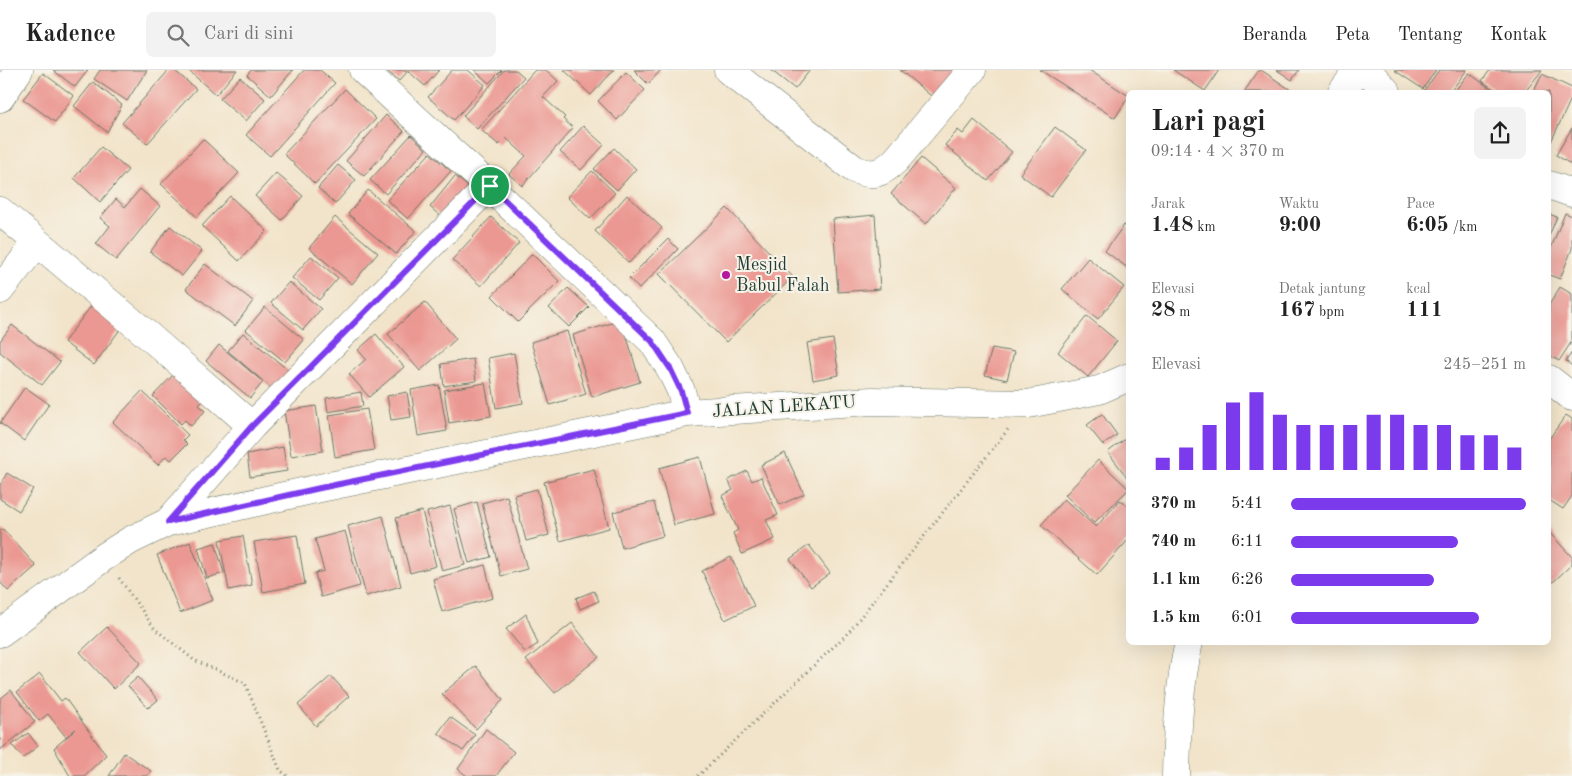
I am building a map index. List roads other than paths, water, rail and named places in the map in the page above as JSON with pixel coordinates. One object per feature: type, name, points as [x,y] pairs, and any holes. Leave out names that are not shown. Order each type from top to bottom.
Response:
[{"type":"street","points":[[0,98],[19,70]]},
{"type":"street","points":[[363,70],[490,186],[652,341],[670,368],[681,391],[687,413]]},
{"type":"street","points":[[728,70],[854,169],[866,174],[886,170],[972,70]]},
{"type":"street","points":[[1343,90],[1358,70]]},
{"type":"street","points":[[1367,70],[1385,90]]},
{"type":"street","points":[[168,522],[252,426],[490,186]]},
{"type":"street","points":[[1551,186],[1572,193]]},
{"type":"street","points":[[0,211],[150,337],[252,426]]},
{"type":"street","points":[[0,290],[36,243]]},
{"type":"street","name":"JALAN LEKATU","points":[[0,633],[104,557],[131,540],[168,522],[320,488],[687,413],[872,401],[1028,404],[1099,390],[1126,378]]},
{"type":"street","points":[[1551,381],[1572,397]]},
{"type":"street","points":[[1176,776],[1180,699],[1184,663],[1188,645]]},
{"type":"place","name":"Mesjid Babul Falah","points":[[726,275]]}]
